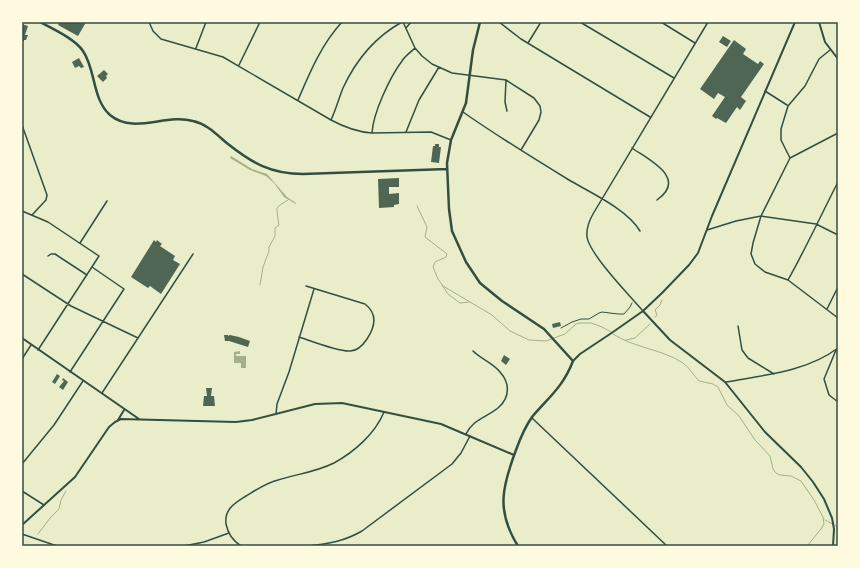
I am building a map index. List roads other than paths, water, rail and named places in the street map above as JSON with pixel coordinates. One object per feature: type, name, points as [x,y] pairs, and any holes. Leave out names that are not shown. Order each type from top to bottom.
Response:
[{"type":"main road","points":[[40,22],[71,40],[81,49],[87,59],[98,97],[102,105],[110,115],[123,122],[138,124],[180,118],[196,122],[211,129],[250,161],[271,170],[289,174],[447,169]]},
{"type":"main road","points":[[480,22],[473,50],[467,98],[452,140],[447,169],[452,232],[477,280],[488,290],[541,326],[573,361],[557,391],[532,417],[525,429],[514,455],[506,480],[504,506],[508,528],[518,546]]},
{"type":"street","points":[[149,22],[153,31],[161,39],[219,55],[331,120],[352,129],[372,133],[431,132],[452,140]]},
{"type":"street","points":[[195,49],[206,22]]},
{"type":"street","points":[[239,66],[260,22]]},
{"type":"street","points":[[298,100],[315,61],[331,35],[342,22]]},
{"type":"street","points":[[331,120],[346,84],[363,55],[383,34],[402,22],[415,48],[426,59],[438,67],[450,72],[506,80],[534,98],[540,106],[541,112],[539,120],[521,150]]},
{"type":"street","points":[[406,28],[411,22]]},
{"type":"street","points":[[499,22],[528,43],[650,117]]},
{"type":"street","points":[[528,43],[541,22]]},
{"type":"street","points":[[580,22],[674,78]]},
{"type":"street","points":[[661,22],[695,42]]},
{"type":"street","points":[[708,22],[602,199],[588,225],[588,241],[602,262],[643,311],[670,340],[725,382],[765,432],[801,467],[824,499],[833,522],[833,546]]},
{"type":"street","points":[[573,361],[580,354],[643,311],[692,261],[700,248],[795,22]]},
{"type":"street","points":[[819,22],[822,34],[830,50],[838,59]]},
{"type":"street","points":[[372,133],[372,126],[387,86],[401,62],[415,48]]},
{"type":"street","points":[[790,158],[781,140],[781,129],[788,106],[805,86],[819,59],[830,50]]},
{"type":"street","points":[[406,132],[421,96],[438,67]]},
{"type":"street","points":[[506,80],[505,102],[507,111]]},
{"type":"street","points":[[765,91],[788,106]]},
{"type":"street","points":[[463,112],[521,150],[607,201],[631,220],[640,231]]},
{"type":"street","points":[[22,125],[47,196],[46,200],[32,215]]},
{"type":"street","points":[[838,133],[790,158],[761,216],[751,254],[755,264],[765,272],[788,280],[838,318]]},
{"type":"street","points":[[632,148],[667,174],[669,181],[668,187],[665,193],[657,200]]},
{"type":"street","points":[[788,280],[801,258],[816,224],[838,182]]},
{"type":"street","points":[[80,243],[107,201]]},
{"type":"street","points":[[22,211],[48,222],[99,256],[38,350]]},
{"type":"street","points":[[707,230],[736,220],[761,216],[816,224],[838,235]]},
{"type":"street","points":[[48,256],[55,254],[87,275]]},
{"type":"street","points":[[102,394],[193,254]]},
{"type":"street","points":[[70,372],[124,289],[92,267]]},
{"type":"street","points":[[22,274],[68,304],[138,338]]},
{"type":"street","points":[[299,337],[350,351],[362,346],[374,326],[374,316],[370,308],[365,304],[306,286]]},
{"type":"street","points":[[827,309],[838,287]]},
{"type":"street","points":[[276,414],[277,404],[289,372],[314,288]]},
{"type":"street","points":[[738,326],[742,350],[748,358],[774,374]]},
{"type":"street","points":[[22,338],[139,419]]},
{"type":"street","points":[[22,359],[31,345]]},
{"type":"street","points":[[725,382],[774,374],[816,360],[837,349]]},
{"type":"street","points":[[837,349],[824,379],[829,395],[838,402]]},
{"type":"street","points":[[466,434],[475,422],[498,408],[503,403],[508,388],[506,380],[500,372],[473,351]]},
{"type":"street","points":[[22,464],[54,425],[83,381]]},
{"type":"street","points":[[118,420],[139,419],[149,421],[236,422],[252,420],[315,404],[335,402],[441,424],[514,455]]},
{"type":"street","points":[[22,525],[75,477],[108,427],[118,420],[124,410]]},
{"type":"street","points":[[241,546],[234,540],[226,523],[228,510],[234,504],[266,484],[318,470],[341,459],[354,450],[366,438],[378,424],[384,412]]},
{"type":"street","points":[[532,417],[667,546]]},
{"type":"street","points":[[308,546],[336,543],[363,531],[452,464],[461,453],[470,436]]},
{"type":"street","points":[[22,491],[44,505]]},
{"type":"street","points":[[184,546],[204,542],[229,532]]},
{"type":"street","points":[[22,534],[57,546]]},
{"type":"waterway","points":[[260,285],[263,267],[269,247],[275,236],[275,228],[279,225],[277,208],[288,200]]},
{"type":"waterway","points":[[417,206],[427,227],[425,237],[447,254],[446,257],[435,262],[433,267],[443,286],[492,315],[510,331],[529,340],[546,341],[565,334],[576,324],[580,323],[591,323],[611,332]]},
{"type":"waterway","points":[[442,285],[448,294],[460,303],[469,302]]},
{"type":"waterway","points":[[655,317],[657,315],[655,310],[660,305],[662,300]]},
{"type":"waterway","points":[[626,340],[635,338],[650,324]]},
{"type":"waterway","points":[[613,334],[621,339],[675,358],[690,369],[699,381],[713,384],[718,387],[727,405],[739,416],[755,440],[770,456],[773,469],[776,473],[791,476],[801,481],[814,500],[823,517],[824,524],[807,546]]},
{"type":"waterway","points":[[38,534],[59,509],[61,500],[66,491]]},
{"type":"waterway","points":[[825,520],[838,527]]}]
